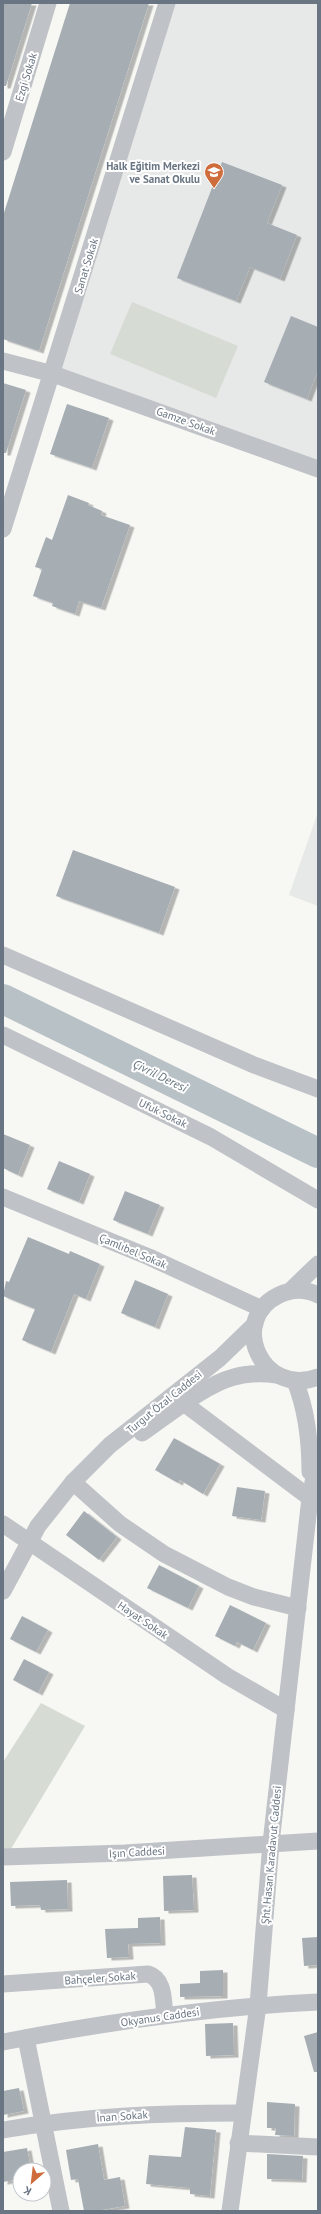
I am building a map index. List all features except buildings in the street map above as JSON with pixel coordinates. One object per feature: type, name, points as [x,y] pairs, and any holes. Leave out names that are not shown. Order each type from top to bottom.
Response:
[{"type":"street","name":"Ezgi Sokak","points":[[3,152],[48,3]]},
{"type":"street","name":"Sanat Sokak","points":[[3,529],[53,374],[167,3]]},
{"type":"street","name":"Gamze Sokak","points":[[3,361],[53,374],[318,469]]},
{"type":"street","points":[[3,955],[254,1065],[318,1097]]},
{"type":"street","name":"Ufuk Sokak","points":[[3,1035],[211,1137],[318,1200]]},
{"type":"street","points":[[254,1065],[318,1089]]},
{"type":"street","name":"Çamlıbel Sokak","points":[[3,1197],[149,1257],[259,1316]]},
{"type":"street","points":[[290,1291],[318,1264]]},
{"type":"street","points":[[290,1291],[306,1291],[318,1295]]},
{"type":"street","name":"Turgut Özal Caddesi","points":[[3,1591],[28,1543],[48,1513],[73,1482],[110,1445],[220,1358],[259,1316],[274,1297],[290,1291]]},
{"type":"street","points":[[259,1316],[254,1332],[256,1349],[264,1364],[277,1375],[295,1381],[318,1376]]},
{"type":"street","name":"Turgut Özal Caddesi","points":[[73,1482],[184,1404],[219,1383],[234,1377],[256,1374],[277,1375]]},
{"type":"street","points":[[295,1381],[303,1403],[308,1430],[314,1499]]},
{"type":"street","points":[[184,1404],[314,1499]]},
{"type":"street","points":[[314,1499],[318,1457]]},
{"type":"street","points":[[73,1482],[120,1524],[164,1554],[228,1587],[254,1597],[298,1608]]},
{"type":"street","name":"Şht. Hasan Karadavut Caddesi","points":[[230,2211],[238,2143],[258,2005],[271,1843],[298,1608],[314,1499]]},
{"type":"street","name":"Hayat Sokak","points":[[3,1524],[28,1543],[227,1676],[286,1710]]},
{"type":"street","name":"Işın Caddesi","points":[[3,1857],[125,1853],[318,1841]]},
{"type":"street","name":"Bahçeler Sokak","points":[[3,1984],[148,1974],[155,1976],[160,1983],[165,2015]]},
{"type":"street","name":"Okyanus Caddesi","points":[[3,2042],[165,2015],[258,2005],[318,2002]]},
{"type":"street","points":[[26,2038],[61,2211]]},
{"type":"street","name":"İnan Sokak","points":[[3,2130],[42,2123],[169,2113],[243,2113]]},
{"type":"street","points":[[238,2143],[318,2147]]},
{"type":"shaded area","name":"Halk Eğitim Merkezi ve Sanat Okulu","points":[[167,3],[318,3],[318,469],[53,374]]},
{"type":"shaded area","points":[[132,302],[238,346],[216,398],[110,354]]},
{"type":"shaded area","points":[[318,812],[318,906],[289,895]]},
{"type":"shaded area","points":[[41,1703],[85,1726],[6,1857],[3,1857],[3,1762]]},
{"type":"waterway","name":"Çivril Deresi","points":[[3,999],[318,1153]]},
{"type":"place","name":"Halk Eğitim Merkezi ve Sanat Okulu","points":[[214,189]]}]
